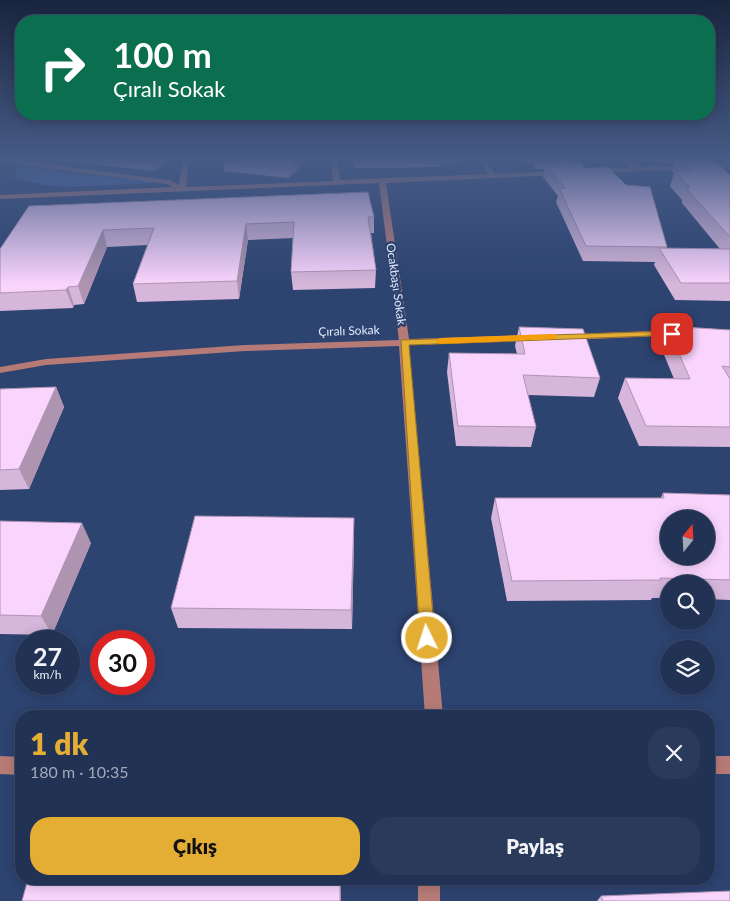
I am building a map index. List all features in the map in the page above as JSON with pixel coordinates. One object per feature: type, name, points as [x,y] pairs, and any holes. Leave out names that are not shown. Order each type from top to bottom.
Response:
[{"type":"street","name":"Ocakbaşı Sokak","points":[[385,200],[404,342],[434,710]]},
{"type":"street","points":[[562,337],[690,333]]},
{"type":"street","name":"Çıralı Sokak","points":[[0,370],[46,362],[244,348],[542,338]]},
{"type":"street","points":[[0,765],[15,766]]},
{"type":"street","points":[[715,765],[730,765]]},
{"type":"street","points":[[429,885],[430,901]]},
{"type":"building","points":[[173,200],[370,200],[374,217],[368,217],[376,270],[291,272],[294,222],[246,224],[237,281],[133,284],[154,228],[103,230],[78,286],[68,287],[66,290],[0,293],[0,249],[29,206]]},
{"type":"building","points":[[565,200],[654,200],[667,247],[586,246]]},
{"type":"building","points":[[697,200],[730,200],[730,237]]},
{"type":"building","points":[[659,248],[730,249],[730,283],[681,283]]},
{"type":"building","points":[[667,326],[730,330],[730,367],[722,366],[730,379],[730,427],[646,426],[625,378],[690,379]]},
{"type":"building","points":[[519,327],[583,329],[600,378],[523,375],[536,427],[458,426],[449,353],[525,354]]},
{"type":"building","points":[[56,387],[19,469],[0,470],[0,389]]},
{"type":"building","points":[[663,493],[730,495],[730,580],[715,580],[715,575],[660,575],[660,580],[512,581],[495,498],[664,498]]},
{"type":"building","points":[[195,516],[354,518],[351,610],[171,608]]},
{"type":"building","points":[[0,521],[82,523],[41,616],[0,615]]},
{"type":"building","points":[[26,885],[340,885],[340,901],[22,901]]},
{"type":"building","points":[[730,891],[730,901],[603,901],[601,896]]},
{"type":"slow traffic","points":[[440,341],[553,337]]},
{"type":"route","points":[[427,638],[404,342],[672,334]]}]
